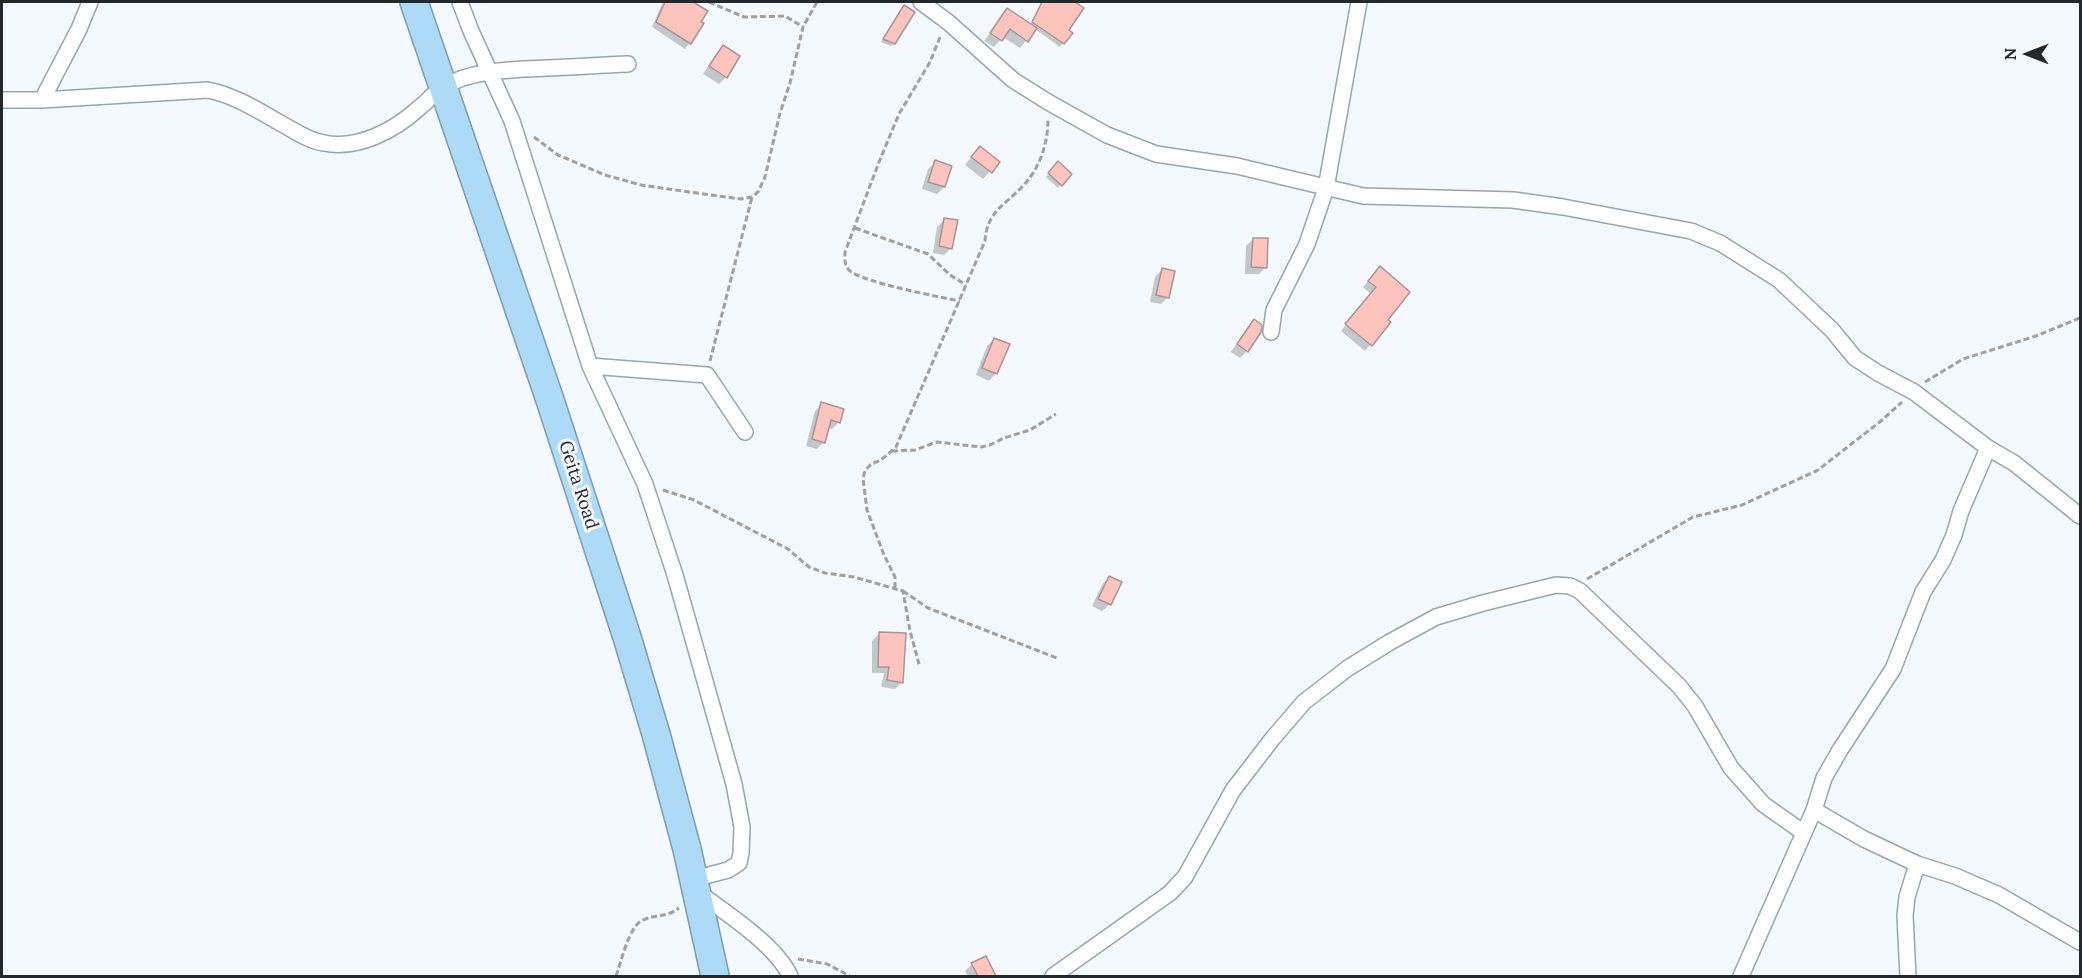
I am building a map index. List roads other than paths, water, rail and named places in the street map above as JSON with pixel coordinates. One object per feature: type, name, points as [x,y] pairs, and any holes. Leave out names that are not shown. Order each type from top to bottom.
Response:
[{"type":"highway","name":"Geita Road","points":[[414,2],[550,400],[627,638],[656,734],[695,885],[715,976]]},
{"type":"street","points":[[42,100],[79,29],[90,2]]},
{"type":"street","points":[[460,2],[512,121],[590,366],[645,484],[675,575],[734,784],[742,827],[739,863],[695,885],[777,956],[787,968],[790,976]]},
{"type":"street","points":[[921,2],[948,22],[1013,80],[1107,135],[1156,154],[1237,166],[1363,196],[1513,200],[1563,207],[1691,231],[1720,243],[1779,280],[1832,330],[1855,358],[1878,374],[1914,392],[1988,447],[2014,463],[2080,516]]},
{"type":"street","points":[[1271,332],[1274,310],[1307,244],[1326,188],[1359,2]]},
{"type":"street","points":[[2,99],[42,100],[208,90],[221,93],[307,138],[324,144],[345,144],[364,140],[400,123],[443,87],[468,77],[491,72],[628,64]]},
{"type":"street","points":[[590,366],[707,375],[745,432]]},
{"type":"street","points":[[1741,976],[1830,769],[1893,669],[1923,592],[1939,567],[1954,535],[1961,511],[1988,447]]},
{"type":"street","points":[[1053,976],[1170,893],[1185,877],[1233,790],[1304,702],[1348,668],[1436,617],[1556,585],[1570,586],[1580,591],[1678,686],[1695,706],[1731,768],[1763,804],[1804,832]]},
{"type":"street","points":[[1814,810],[1864,839],[1917,864],[1955,876],[1999,895],[2080,942]]},
{"type":"street","points":[[1908,976],[1905,916],[1907,897],[1917,864]]}]
